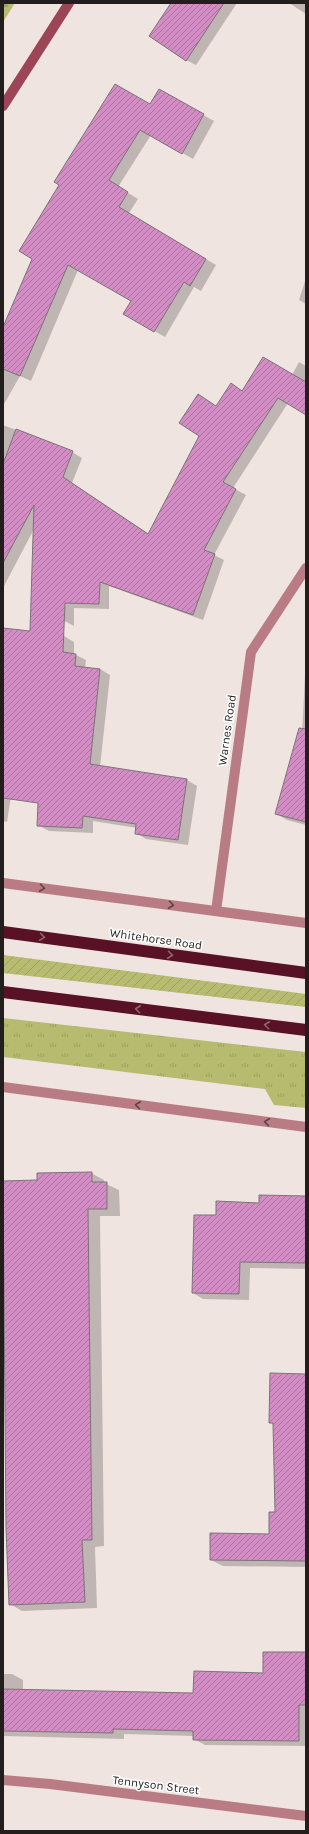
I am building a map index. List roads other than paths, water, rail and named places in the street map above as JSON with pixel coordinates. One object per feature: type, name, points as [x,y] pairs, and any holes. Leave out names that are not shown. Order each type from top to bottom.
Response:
[{"type":"highway","name":"Whitehorse Road","points":[[3,932],[306,973]]},
{"type":"highway","points":[[3,992],[306,1030]]},
{"type":"main road","points":[[3,106],[69,3]]},
{"type":"street","name":"Warnes Road","points":[[216,911],[251,652],[306,568]]},
{"type":"street","points":[[3,883],[306,923]]},
{"type":"street","points":[[3,1087],[306,1127]]},
{"type":"street","name":"Tennyson Street","points":[[3,1780],[50,1784],[306,1816]]}]
